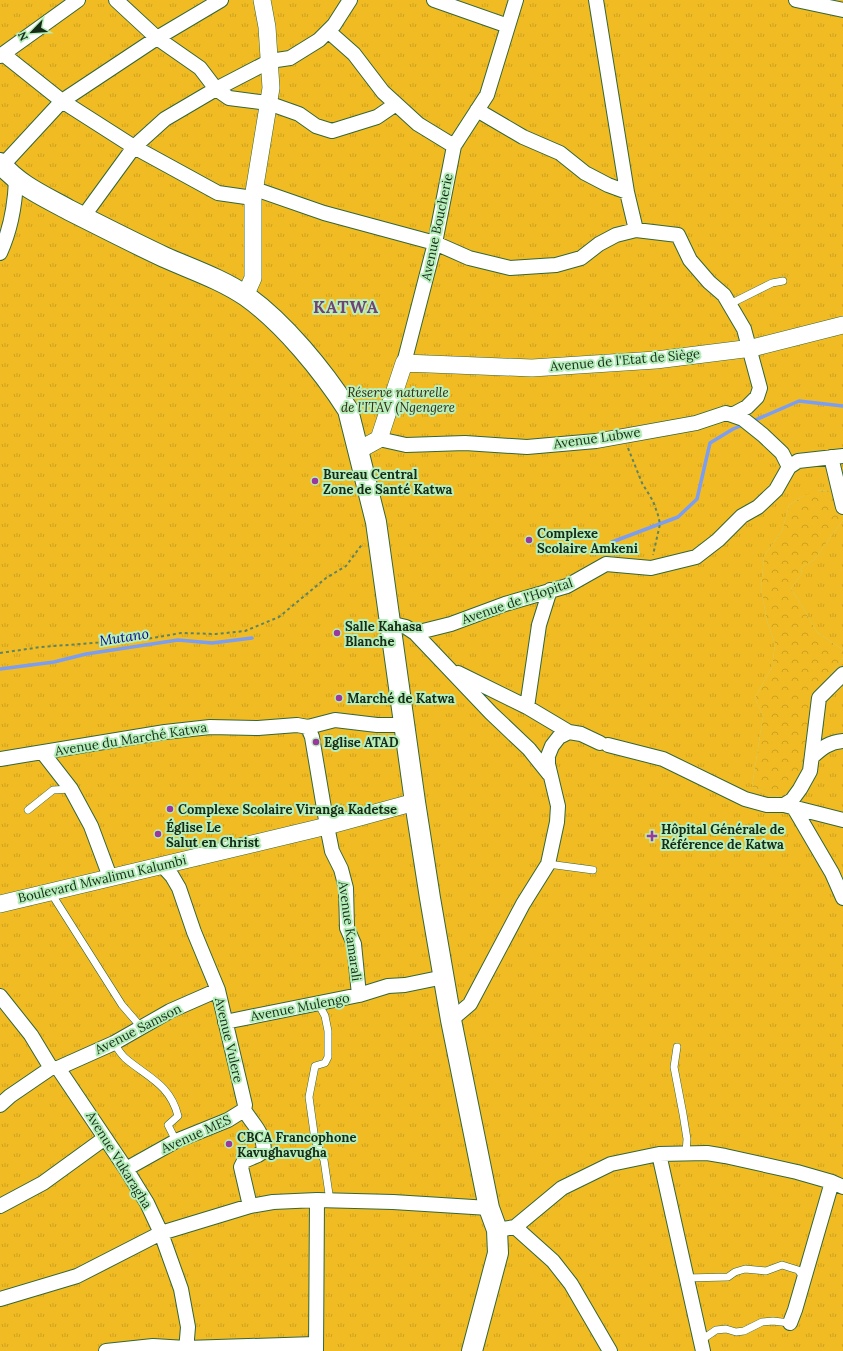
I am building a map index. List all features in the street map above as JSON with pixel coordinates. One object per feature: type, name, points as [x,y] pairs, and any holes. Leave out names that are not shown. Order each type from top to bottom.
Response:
[{"type":"main road","points":[[1,164],[16,180],[84,217],[125,239],[216,280],[245,296],[268,313],[283,329],[338,395],[348,410],[376,522],[389,623],[405,725],[414,802],[451,1020],[489,1208],[506,1228],[472,1351]]},
{"type":"street","points":[[78,0],[2,55],[62,100],[134,147],[218,193],[254,193],[435,244],[470,258],[510,268],[529,268],[556,265],[581,258],[592,251],[598,244],[616,235],[636,230],[678,235],[690,260],[709,282],[724,295],[730,304],[744,329],[748,349]]},
{"type":"street","points":[[116,0],[157,38],[200,68],[216,89],[229,98],[268,103],[298,114],[316,126],[332,131],[378,117],[396,104]]},
{"type":"street","points":[[1,164],[62,100],[157,38],[222,0]]},
{"type":"street","points":[[245,296],[253,278],[254,193],[271,88],[267,27],[262,0]]},
{"type":"street","points":[[84,217],[134,147],[165,119],[216,89],[270,61],[290,58],[319,40],[343,13],[350,0]]},
{"type":"street","points":[[434,0],[508,26]]},
{"type":"street","name":"Avenue Boucherie","points":[[379,439],[404,363],[435,244],[454,146],[487,95],[516,0]]},
{"type":"street","points":[[596,0],[628,192],[636,230]]},
{"type":"street","points":[[796,0],[843,10]]},
{"type":"street","points":[[328,31],[354,54],[383,92],[396,104],[418,124],[454,146]]},
{"type":"street","points":[[478,110],[523,137],[560,153],[585,173],[608,185],[628,192]]},
{"type":"street","points":[[0,253],[7,238],[15,208],[16,180]]},
{"type":"street","name":"Avenue de l'Etat de Siège","points":[[404,363],[532,368],[656,360],[748,349],[843,325]]},
{"type":"street","name":"Avenue Lubwe","points":[[379,439],[406,445],[465,443],[527,447],[611,438],[696,423],[726,413],[732,415],[747,407],[757,397],[760,388],[748,349]]},
{"type":"street","points":[[732,415],[743,419],[763,435],[782,453],[789,467],[798,461],[837,457],[843,507]]},
{"type":"street","points":[[359,450],[379,439]]},
{"type":"street","name":"Avenue de l'Hopital","points":[[415,633],[451,624],[505,604],[567,586],[606,564],[650,568],[696,557],[718,540],[742,516],[758,507],[776,490],[789,467]]},
{"type":"street","points":[[527,707],[539,626],[550,590]]},
{"type":"street","points":[[389,623],[406,627],[415,633],[529,749],[549,774]]},
{"type":"street","points":[[448,667],[527,707],[569,732],[581,734],[604,744],[663,758],[745,799],[767,805],[789,806],[843,820]]},
{"type":"street","points":[[789,806],[810,771],[819,698],[843,674]]},
{"type":"street","name":"Avenue du Marché Katwa","points":[[0,759],[165,732],[210,727],[258,728],[297,725],[308,727],[335,720],[377,725],[405,725]]},
{"type":"street","name":"Avenue Kamarali","points":[[308,727],[312,737],[326,826],[332,851],[341,868],[346,888],[347,928],[354,944],[359,995]]},
{"type":"street","points":[[451,1020],[470,1004],[523,904],[548,864],[552,852],[558,806],[549,774],[548,756],[552,746],[559,737],[569,732]]},
{"type":"street","points":[[812,757],[826,745],[834,741],[843,741]]},
{"type":"street","points":[[43,753],[71,789],[91,826],[110,877]]},
{"type":"street","name":"Boulevard Mwalimu Kalumbi","points":[[0,904],[49,891],[326,826],[414,802]]},
{"type":"street","points":[[789,806],[832,873],[843,898]]},
{"type":"street","name":"Avenue Vulere","points":[[162,865],[172,876],[179,888],[194,932],[218,990],[245,1105],[244,1110]]},
{"type":"street","name":"Avenue Mulengo","points":[[225,1022],[359,995],[388,986],[405,985],[444,977]]},
{"type":"street","name":"Avenue Samson","points":[[0,1105],[10,1096],[54,1068],[114,1043],[170,1011],[218,990]]},
{"type":"street","name":"Avenue Vukaragha","points":[[0,996],[31,1035],[105,1138],[147,1203],[161,1233],[181,1289],[188,1327],[186,1349]]},
{"type":"street","points":[[244,1110],[260,1131],[264,1151],[244,1160],[241,1167],[250,1206]]},
{"type":"street","name":"Avenue MES","points":[[126,1169],[176,1141],[228,1120],[244,1110]]},
{"type":"street","points":[[0,1206],[43,1183],[105,1138]]},
{"type":"street","points":[[610,1351],[571,1284],[553,1261],[506,1228],[562,1188],[611,1164],[659,1154],[686,1153],[725,1156],[838,1185],[804,1278],[790,1323]]},
{"type":"street","points":[[659,1154],[701,1346]]},
{"type":"street","points":[[106,1351],[153,1346],[186,1349],[315,1348],[323,1200]]},
{"type":"street","points":[[0,1299],[77,1276],[161,1233],[250,1206],[273,1202],[323,1200],[393,1202],[489,1208]]},
{"type":"lane","points":[[730,304],[772,283],[783,281]]},
{"type":"lane","points":[[28,810],[53,790],[71,789]]},
{"type":"lane","points":[[548,864],[593,870]]},
{"type":"lane","points":[[49,891],[122,1005],[141,1027]]},
{"type":"lane","points":[[318,1003],[325,1016],[328,1031],[328,1057],[325,1063],[315,1066],[309,1096],[315,1140],[324,1160],[323,1200]]},
{"type":"lane","points":[[114,1043],[124,1057],[156,1080],[169,1094],[176,1105],[178,1116],[168,1125],[176,1141]]},
{"type":"lane","points":[[677,1047],[674,1067],[684,1114],[687,1139],[686,1153]]},
{"type":"lane","points":[[686,1278],[728,1277],[745,1269],[766,1271],[782,1266],[798,1270],[804,1278]]},
{"type":"lane","points":[[701,1346],[716,1330],[726,1329],[736,1332],[744,1331],[762,1322],[773,1321],[790,1323]]},
{"type":"path","points":[[611,438],[621,442],[628,448],[642,483],[653,501],[658,515],[660,524],[650,568]]},
{"type":"path","points":[[0,653],[41,647],[146,639],[181,633],[216,634],[244,630],[279,617],[326,578],[346,566],[376,522]]},
{"type":"green space","name":"Réserve naturelle de l'ITAV (Ngengere","points":[[0,0],[843,0],[843,493],[820,490],[809,493],[789,505],[782,531],[764,556],[761,589],[767,621],[775,644],[772,667],[755,698],[763,716],[752,787],[784,799],[807,771],[820,688],[843,658],[843,1351],[0,1351]]},
{"type":"green space","points":[[832,490],[843,493],[843,520],[814,560],[802,567],[801,575],[791,588],[817,632],[843,650],[843,658],[820,688],[807,771],[784,799],[752,787],[763,716],[755,698],[772,667],[775,644],[767,621],[761,589],[764,556],[782,531],[789,505],[811,491]]},
{"type":"green space","points":[[843,520],[843,650],[817,632],[791,588],[801,575],[802,567],[814,560]]},
{"type":"waterway","points":[[753,421],[799,401],[843,406]]},
{"type":"waterway","points":[[612,542],[678,517],[697,499],[710,443],[733,429],[745,424]]},
{"type":"waterway","name":"Mutano","points":[[0,669],[54,662],[86,654],[178,640],[212,643],[252,638]]},
{"type":"place","name":"Bureau Central Zone de Santé Katwa","points":[[315,481]]},
{"type":"place","name":"Complexe Scolaire Amkeni","points":[[529,540]]},
{"type":"place","name":"Salle Kahasa Blanche","points":[[337,633]]},
{"type":"place","name":"Marché de Katwa","points":[[339,698]]},
{"type":"place","name":"Eglise ATAD","points":[[316,742]]},
{"type":"place","name":"Complexe Scolaire Viranga Kadetse","points":[[170,809]]},
{"type":"place","name":"Église Le Salut en Christ","points":[[158,834]]},
{"type":"place","name":"Hôpital Générale de Référence de Katwa","points":[[652,836]]},
{"type":"place","name":"CBCA Francophone Kavughavugha","points":[[229,1144]]},
{"type":"district","name":"KATWA","points":[[346,307]]}]
